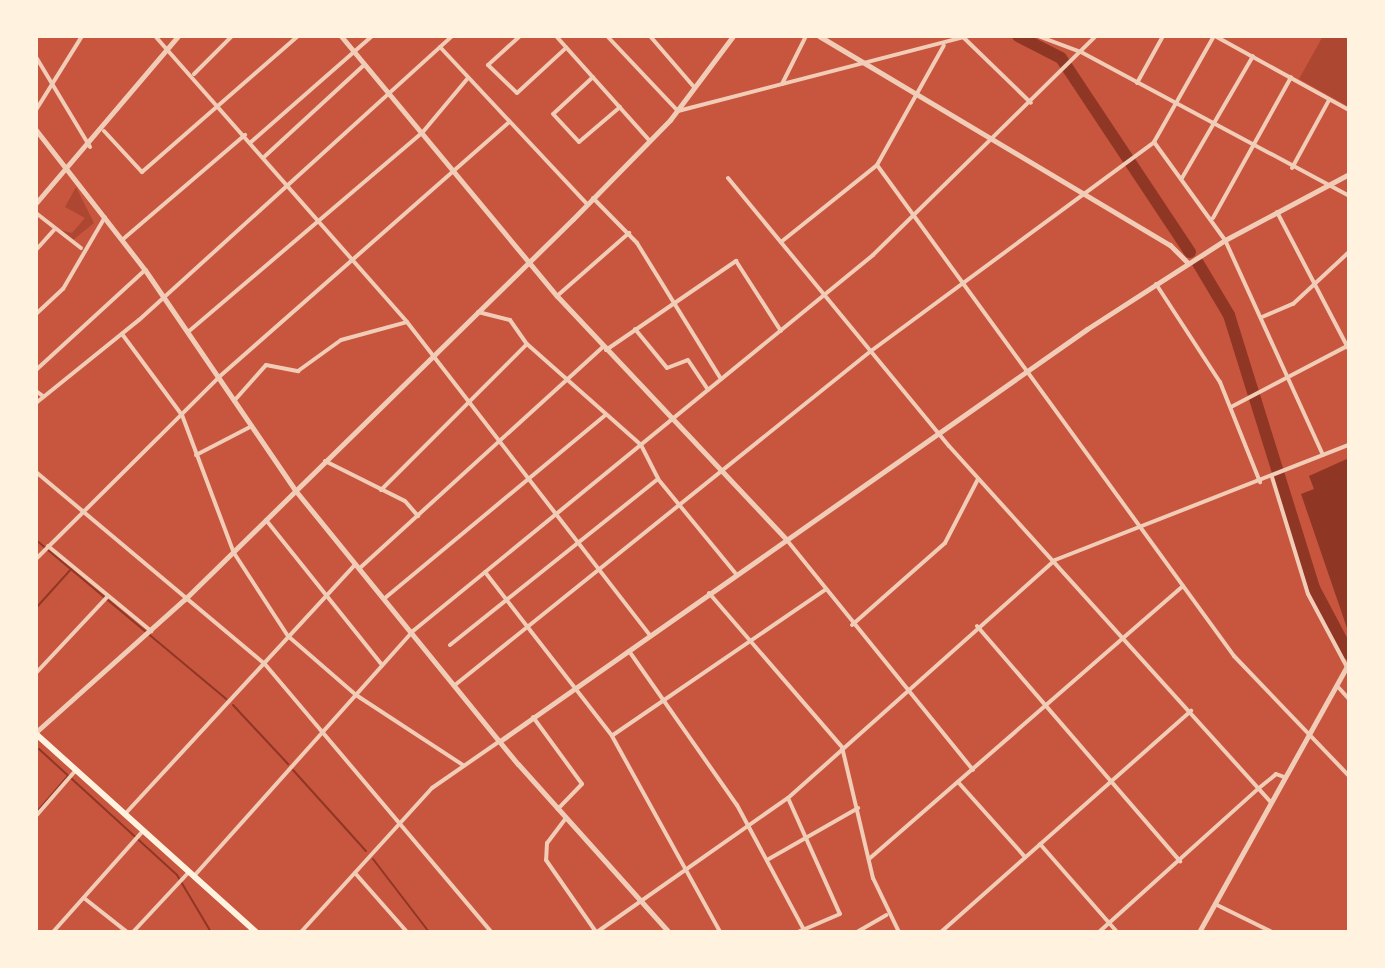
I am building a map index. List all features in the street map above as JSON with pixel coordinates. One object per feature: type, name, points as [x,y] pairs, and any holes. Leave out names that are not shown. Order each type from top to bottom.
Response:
[{"type":"main road","points":[[38,731],[76,770],[256,932]]},
{"type":"street","points":[[36,110],[82,36]]},
{"type":"street","points":[[155,36],[169,46],[407,322],[649,634]]},
{"type":"street","points":[[37,201],[104,131],[178,36]]},
{"type":"street","points":[[194,75],[232,36]]},
{"type":"street","points":[[104,131],[142,172],[298,36]]},
{"type":"street","points":[[341,36],[557,296],[786,539],[904,691],[973,770]]},
{"type":"street","points":[[251,142],[372,36]]},
{"type":"street","points":[[36,403],[122,334],[162,293],[452,36]]},
{"type":"street","points":[[520,36],[488,65],[517,93],[566,48]]},
{"type":"street","points":[[556,36],[650,141]]},
{"type":"street","points":[[607,36],[678,111]]},
{"type":"street","points":[[650,36],[694,87]]},
{"type":"street","points":[[38,731],[234,553],[650,141],[678,111],[733,36]]},
{"type":"street","points":[[782,84],[806,36]]},
{"type":"street","points":[[819,36],[1079,193],[1188,263]]},
{"type":"street","points":[[1038,36],[1081,52],[1323,186],[1349,196]]},
{"type":"street","points":[[84,898],[127,931],[191,874],[413,631],[824,296],[919,214],[1096,36]]},
{"type":"street","points":[[1137,83],[1163,36]]},
{"type":"street","points":[[455,685],[719,469],[1079,193],[1154,142],[1214,36],[1349,110]]},
{"type":"street","points":[[678,111],[966,37],[1031,103]]},
{"type":"street","points":[[781,242],[877,165],[944,45]]},
{"type":"street","points":[[440,47],[587,204]]},
{"type":"street","points":[[1182,178],[1253,56]]},
{"type":"street","points":[[36,57],[90,147]]},
{"type":"street","points":[[264,157],[365,64]]},
{"type":"street","points":[[593,77],[553,114],[579,142],[620,107]]},
{"type":"street","points":[[1213,218],[1291,77]]},
{"type":"street","points":[[188,332],[422,133],[468,78]]},
{"type":"street","points":[[1292,168],[1329,99]]},
{"type":"street","points":[[36,559],[219,377],[509,122]]},
{"type":"street","points":[[36,130],[162,293],[295,490],[500,741],[669,932]]},
{"type":"street","points":[[122,240],[245,135]]},
{"type":"street","points":[[1154,142],[1213,218],[1225,240],[1323,456]]},
{"type":"street","points":[[877,165],[919,214],[1034,371],[1234,656],[1315,735],[1349,776]]},
{"type":"street","points":[[301,932],[402,820],[463,765],[575,684],[941,436],[1156,284],[1225,240],[1349,174]]},
{"type":"street","points":[[728,178],[978,479],[1126,636],[1272,804]]},
{"type":"street","points":[[593,198],[629,233],[721,379]]},
{"type":"street","points":[[1230,407],[1348,347],[1277,212]]},
{"type":"street","points":[[36,213],[81,248]]},
{"type":"street","points":[[36,314],[63,289],[81,248],[105,217]]},
{"type":"street","points":[[36,250],[54,230]]},
{"type":"street","points":[[557,296],[629,233]]},
{"type":"street","points":[[1262,317],[1317,284],[1349,252]]},
{"type":"street","points":[[125,814],[326,596],[604,348],[736,261],[781,331]]},
{"type":"street","points":[[36,370],[145,270]]},
{"type":"street","points":[[1156,284],[1230,407],[1260,482]]},
{"type":"street","points":[[478,312],[510,320],[527,344],[604,416],[641,445],[658,479],[736,574]]},
{"type":"street","points":[[234,401],[266,365],[298,371],[341,340],[407,322]]},
{"type":"street","points":[[635,329],[667,368],[688,360],[708,390]]},
{"type":"street","points":[[122,334],[182,415],[234,553],[288,636],[356,695],[463,765]]},
{"type":"street","points":[[381,490],[527,344]]},
{"type":"street","points":[[36,391],[43,396]]},
{"type":"street","points":[[385,598],[604,416]]},
{"type":"street","points":[[196,455],[252,426]]},
{"type":"street","points":[[566,818],[547,843],[546,860],[596,932],[788,798],[904,691],[1055,560],[1145,531],[1349,445]]},
{"type":"street","points":[[325,461],[381,490],[418,516]]},
{"type":"street","points":[[36,472],[82,514],[264,663],[402,820],[491,932]]},
{"type":"street","points":[[1199,932],[1315,735],[1348,665],[1324,634],[1276,475]]},
{"type":"street","points":[[450,645],[658,479]]},
{"type":"street","points":[[852,625],[945,543],[978,479]]},
{"type":"street","points":[[266,520],[383,665]]},
{"type":"street","points":[[46,548],[149,633]]},
{"type":"street","points":[[485,572],[575,684],[612,736],[720,932]]},
{"type":"street","points":[[869,859],[1183,586]]},
{"type":"street","points":[[612,736],[663,696],[825,590]]},
{"type":"street","points":[[709,593],[744,641],[842,747],[869,859],[887,915],[899,932]]},
{"type":"street","points":[[36,673],[106,598]]},
{"type":"street","points":[[977,626],[1180,861]]},
{"type":"street","points":[[628,649],[663,696],[748,825],[802,931],[840,914],[808,835],[788,798]]},
{"type":"street","points":[[1339,688],[1349,699]]},
{"type":"street","points":[[941,932],[1191,711]]},
{"type":"street","points":[[532,716],[582,784],[558,809]]},
{"type":"street","points":[[36,816],[76,770]]},
{"type":"street","points":[[1099,932],[1276,774],[1287,778]]},
{"type":"street","points":[[958,782],[1025,857]]},
{"type":"street","points":[[767,860],[858,808]]},
{"type":"street","points":[[53,932],[143,831]]},
{"type":"street","points":[[1040,844],[1117,932]]},
{"type":"street","points":[[355,873],[406,930],[398,932]]},
{"type":"street","points":[[1215,904],[1272,932]]},
{"type":"street","points":[[857,932],[887,915]]},
{"type":"shaded area","points":[[1323,36],[1349,36],[1349,107],[1299,79]]},
{"type":"shaded area","points":[[76,187],[94,223],[73,240],[57,229],[72,233],[85,218],[65,207]]},
{"type":"shaded area","points":[[1349,458],[1347,628],[1301,494],[1314,489],[1309,476]]},
{"type":"waterway","points":[[1018,36],[1061,58],[1190,252]]},
{"type":"waterway","points":[[1198,263],[1229,315],[1314,588],[1349,654]]},
{"type":"waterway","points":[[36,540],[226,699]]},
{"type":"waterway","points":[[36,608],[72,568]]},
{"type":"waterway","points":[[233,705],[288,764]]},
{"type":"waterway","points":[[39,749],[177,875],[211,932]]},
{"type":"waterway","points":[[293,770],[366,851]]},
{"type":"waterway","points":[[36,813],[67,777]]},
{"type":"waterway","points":[[373,859],[429,932]]}]
